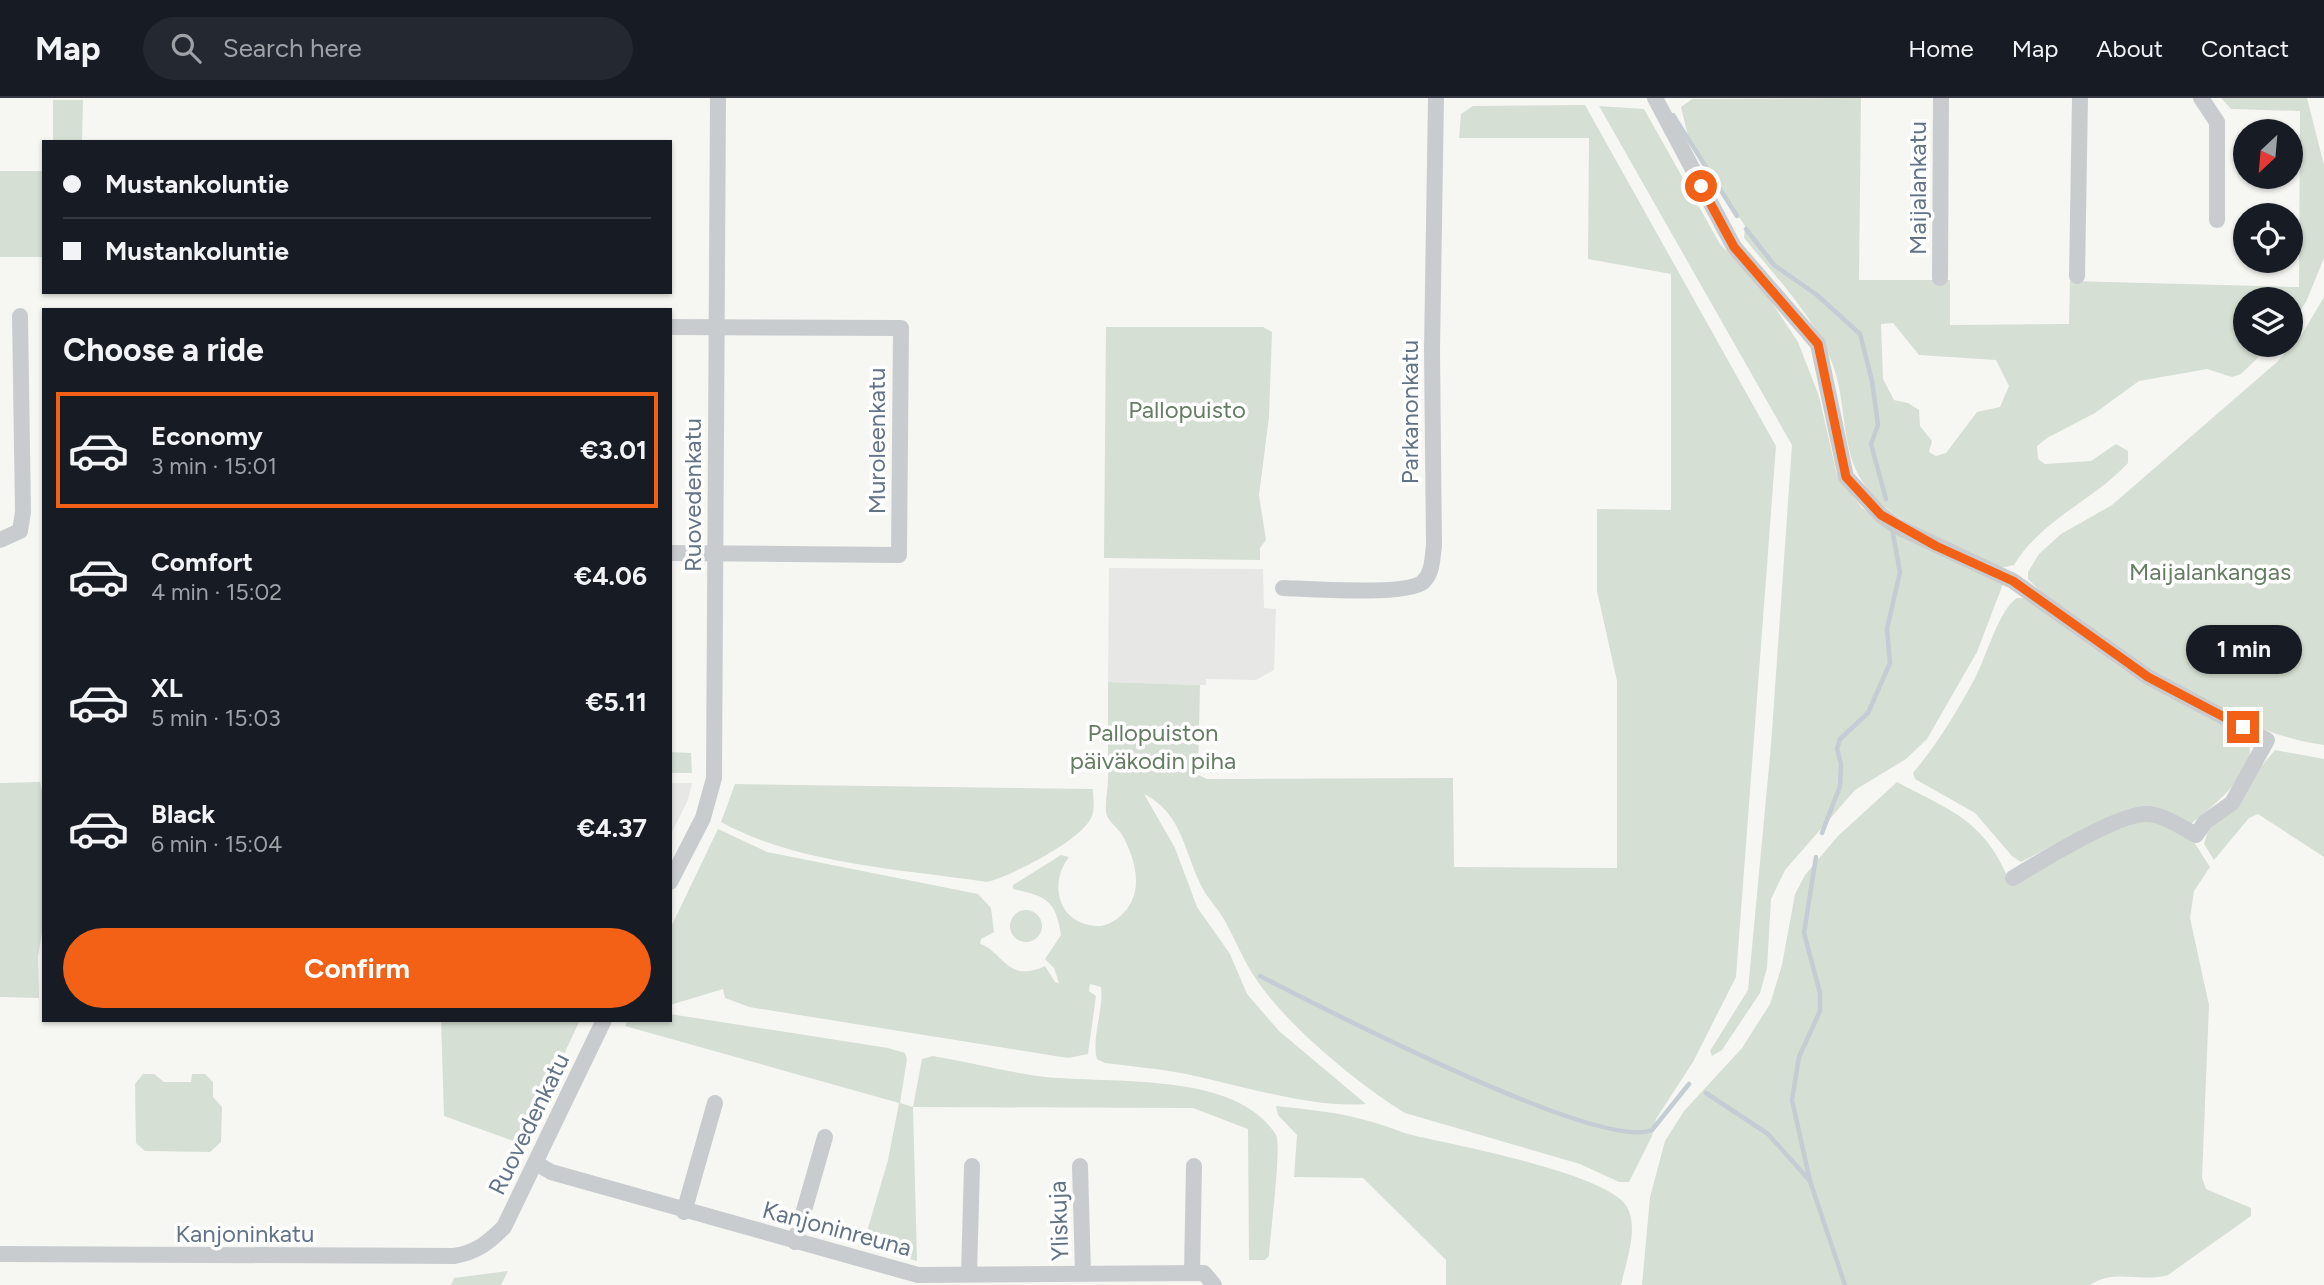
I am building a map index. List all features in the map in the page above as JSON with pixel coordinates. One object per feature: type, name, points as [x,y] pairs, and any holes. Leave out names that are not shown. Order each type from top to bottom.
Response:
[{"type":"street","name":"Ruovedenkatu","points":[[672,878],[703,818],[713,790],[718,98]]},
{"type":"street","name":"Parkanonkatu","points":[[1283,588],[1400,590],[1422,583],[1431,571],[1434,546],[1432,350],[1436,98]]},
{"type":"street","points":[[1656,98],[1734,247],[1818,344],[1846,477],[1854,487],[1896,526],[2013,581],[2148,677],[2267,740],[2232,803],[2205,822],[2196,835],[2162,818],[2147,814],[2132,816],[2053,854],[2013,878]]},
{"type":"street","name":"Maijalankatu","points":[[1940,278],[1941,98]]},
{"type":"street","points":[[2077,276],[2080,98]]},
{"type":"street","points":[[2201,98],[2217,122],[2217,220]]},
{"type":"street","points":[[0,540],[20,531],[23,512],[20,316]]},
{"type":"street","points":[[672,327],[716,327]]},
{"type":"street","name":"Muroleenkatu","points":[[716,327],[901,328],[899,555],[716,554]]},
{"type":"street","points":[[672,553],[716,554]]},
{"type":"street","name":"Ruovedenkatu","points":[[487,1244],[504,1227],[603,1022]]},
{"type":"street","points":[[684,1212],[715,1103]]},
{"type":"street","points":[[795,1242],[825,1137]]},
{"type":"street","name":"Kanjoninreuna","points":[[536,1163],[551,1172],[895,1271],[918,1275],[1204,1273],[1214,1285]]},
{"type":"street","points":[[970,1274],[972,1166]]},
{"type":"street","name":"Yliskuja","points":[[1080,1166],[1083,1273]]},
{"type":"street","points":[[1192,1273],[1194,1166]]},
{"type":"street","name":"Kanjoninkatu","points":[[0,1255],[454,1256],[472,1253],[487,1244]]},
{"type":"shaded area","points":[[1109,568],[1263,569],[1264,608],[1276,609],[1274,670],[1256,680],[1206,679],[1206,685],[1108,682]]},
{"type":"shaded area","points":[[672,783],[692,783],[688,800],[672,832]]},
{"type":"green space","points":[[1861,98],[1859,280],[1950,280],[1950,325],[2069,324],[2070,281],[2299,287],[2233,287],[2233,357],[2259,357],[2241,374],[2232,377],[2207,369],[2139,381],[2095,413],[2037,446],[2038,459],[2045,464],[2091,461],[2116,444],[2128,451],[2128,463],[2039,535],[2014,565],[2000,568],[1914,528],[1876,499],[1862,481],[1852,460],[1838,384],[1823,343],[1804,311],[1744,238],[1745,226],[1689,140],[1681,107],[1692,99]],"holes":[[[1893,323],[1919,355],[1996,360],[2009,386],[2000,407],[1977,412],[1946,453],[1936,456],[1929,452],[1932,441],[1920,426],[1919,410],[1908,403],[1894,400],[1883,379],[1881,324]]]},
{"type":"green space","points":[[2221,98],[2307,98],[2324,165],[2324,258],[2303,306],[2303,287],[2299,287],[2299,273],[2303,273],[2303,203],[2299,203],[2300,189],[2303,189],[2303,119],[2300,119],[2300,111],[2231,109]]},
{"type":"green space","points":[[53,100],[83,100],[82,140],[53,140]]},
{"type":"green space","name":"Pallopuiston päiväkodin piha","points":[[1585,105],[1776,446],[1736,977],[1693,1062],[1656,1119],[1652,1136],[1629,1182],[1619,1182],[1580,1164],[1405,1113],[1346,1071],[1288,1018],[1258,982],[1223,917],[1204,891],[1175,824],[1157,802],[1144,794],[1175,848],[1197,907],[1230,954],[1247,994],[1279,1031],[1366,1104],[1320,1103],[1175,1072],[1105,1063],[1097,1059],[1096,1051],[1101,987],[1090,984],[1089,991],[1096,996],[1088,1054],[1068,1058],[749,1007],[725,998],[723,989],[672,1004],[672,925],[718,829],[767,852],[978,894],[991,908],[994,932],[981,939],[980,944],[1014,969],[1032,971],[1045,966],[1055,982],[1059,983],[1054,968],[1045,959],[1061,935],[1053,907],[1034,894],[1013,889],[1013,885],[1061,855],[1069,857],[1059,880],[1061,903],[1075,920],[1086,925],[1108,924],[1127,909],[1132,900],[1136,881],[1130,851],[1121,833],[1106,814],[1108,682],[1200,685],[1198,775],[1207,779],[1453,778],[1454,867],[1617,868],[1617,681],[1597,591],[1597,509],[1671,510],[1671,274],[1588,259],[1589,138],[1459,138],[1461,114],[1473,106]]},
{"type":"green space","points":[[1599,106],[1644,109],[1720,244],[1764,291],[1798,342],[1819,396],[1837,475],[1862,508],[1909,539],[2003,584],[1977,652],[1927,739],[1906,759],[1855,790],[1785,870],[1771,899],[1767,968],[1760,993],[1722,1050],[1712,1056],[1710,1051],[1748,990],[1771,745],[1792,445]]},
{"type":"green space","points":[[0,171],[42,171],[42,257],[0,257]]},
{"type":"green space","name":"Maijalankangas","points":[[2324,297],[2324,745],[2265,730],[2204,702],[2120,649],[2052,601],[2028,579],[2028,572],[2039,554],[2061,534],[2112,505],[2282,357],[2303,357],[2303,333]]},
{"type":"green space","name":"Pallopuisto","points":[[1106,327],[1263,327],[1272,332],[1269,417],[1259,495],[1266,540],[1260,548],[1260,560],[1104,558]]},
{"type":"green space","points":[[2017,598],[2025,598],[2127,672],[2246,738],[2250,749],[2248,761],[2233,786],[2191,824],[2147,808],[2059,842],[2021,862],[2012,856],[1975,813],[1915,779],[1913,773],[1961,703],[2004,612]]},
{"type":"green space","points":[[2275,750],[2324,759],[2324,857],[2258,814],[2249,818],[2214,860],[2204,844],[2208,830]]},
{"type":"green space","points":[[672,752],[691,753],[692,773],[672,773]]},
{"type":"green space","points":[[40,782],[42,791],[39,998],[0,997],[0,783]]},
{"type":"green space","points":[[1897,782],[1951,810],[1978,831],[2000,861],[2010,882],[2103,835],[2148,818],[2169,825],[2194,842],[2210,867],[2194,891],[2190,918],[2209,1005],[2202,1178],[2206,1189],[2251,1208],[2251,1216],[2168,1275],[2148,1278],[2109,1277],[2090,1285],[1642,1285],[1650,1197],[1665,1141],[1684,1111],[1742,1048],[1770,1004],[1782,965],[1795,894],[1805,875],[1838,836]]},
{"type":"green space","points":[[735,784],[1093,789],[1093,810],[1086,825],[1061,846],[1012,873],[987,882],[851,863],[816,856],[751,836],[721,822]]},
{"type":"green space","points":[[1026,910],[1037,915],[1042,926],[1037,937],[1026,942],[1015,937],[1010,926],[1015,915]]},
{"type":"green space","points":[[672,1014],[888,1048],[905,1053],[907,1059],[900,1103],[913,1107],[917,1261],[863,1245],[888,1160],[899,1103],[625,1026],[627,1022],[672,1022]]},
{"type":"green space","points":[[441,1022],[579,1022],[522,1144],[444,1116]]},
{"type":"green space","points":[[933,1056],[1037,1076],[1167,1084],[1231,1099],[1257,1114],[1276,1135],[1277,1172],[1269,1256],[1265,1260],[1249,1260],[1248,1129],[1193,1108],[913,1107],[922,1059]]},
{"type":"green space","points":[[143,1074],[154,1074],[164,1082],[191,1082],[192,1074],[205,1074],[213,1082],[213,1097],[222,1107],[221,1142],[210,1152],[145,1151],[136,1143],[135,1084]]},
{"type":"green space","points":[[1276,1106],[1354,1117],[1416,1136],[1529,1162],[1592,1183],[1614,1195],[1627,1207],[1630,1216],[1632,1235],[1621,1285],[1446,1285],[1446,1260],[1363,1178],[1294,1177],[1297,1135],[1278,1115]]},
{"type":"green space","points":[[508,1271],[501,1285],[451,1285],[454,1278]]},
{"type":"waterway","points":[[1673,115],[1737,216]]},
{"type":"waterway","points":[[1746,229],[1774,265],[1817,295],[1860,334],[1872,381],[1878,425],[1871,444],[1886,499]]},
{"type":"waterway","points":[[1822,833],[1840,786],[1841,764],[1837,749],[1840,739],[1868,713],[1890,663],[1887,629],[1900,572],[1893,534]]},
{"type":"waterway","points":[[1810,1181],[1792,1100],[1799,1057],[1820,1011],[1820,993],[1804,933],[1816,857]]},
{"type":"waterway","points":[[1260,976],[1459,1073],[1577,1120],[1622,1131],[1652,1130],[1689,1084]]},
{"type":"waterway","points":[[1706,1093],[1768,1134],[1810,1181],[1845,1285]]},
{"type":"route","points":[[1701,186],[1734,247],[1811,332],[1818,344],[1846,477],[1881,515],[1896,526],[2013,581],[2073,621],[2148,677],[2243,727]]}]
